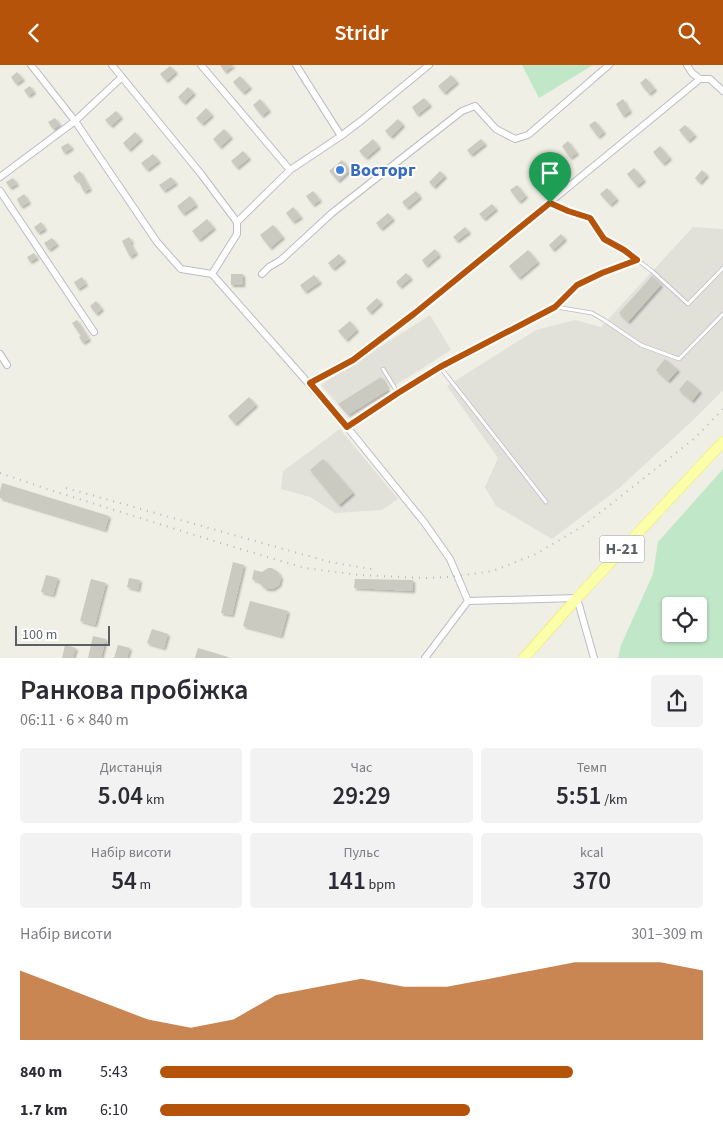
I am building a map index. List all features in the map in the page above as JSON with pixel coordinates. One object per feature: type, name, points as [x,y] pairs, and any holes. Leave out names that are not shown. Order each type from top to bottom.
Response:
[{"type":"main road","name":"Н-21","points":[[524,658],[577,598],[723,442]]},
{"type":"street","points":[[31,65],[75,121],[156,241],[181,269],[212,274],[347,427],[424,522],[450,559],[468,601]]},
{"type":"street","points":[[112,65],[202,174],[237,222],[237,234],[212,274]]},
{"type":"street","points":[[201,65],[290,170]]},
{"type":"street","points":[[296,65],[341,136]]},
{"type":"street","points":[[237,222],[290,170],[362,121],[429,65]]},
{"type":"street","points":[[262,274],[281,260],[332,213],[462,111],[475,106],[496,129],[515,139],[528,135],[609,65]]},
{"type":"street","points":[[687,65],[692,73],[700,79],[710,79],[723,91]]},
{"type":"street","points":[[0,177],[75,121],[122,77]]},
{"type":"street","points":[[310,383],[353,360],[415,313],[700,79]]},
{"type":"street","points":[[0,191],[94,332]]},
{"type":"street","points":[[0,354],[7,365]]},
{"type":"street","points":[[468,601],[577,598],[594,658]]},
{"type":"street","points":[[425,658],[468,601]]},
{"type":"lane","points":[[550,203],[590,218],[604,239],[624,250],[652,271],[688,304],[723,268]]},
{"type":"lane","points":[[347,427],[440,367],[555,307],[577,285],[637,260]]},
{"type":"lane","points":[[555,307],[592,313],[641,345],[679,359],[723,314]]},
{"type":"lane","points":[[440,367],[546,502]]},
{"type":"lane","points":[[383,369],[398,393]]},
{"type":"shaded area","points":[[693,227],[723,229],[723,390],[618,489],[552,539],[496,506],[485,487],[498,458],[447,386],[536,330],[575,320],[601,327]]},
{"type":"shaded area","points":[[430,315],[451,350],[348,415],[321,385]]},
{"type":"shaded area","points":[[340,429],[398,499],[382,510],[335,513],[310,497],[281,489],[283,471]]},
{"type":"green space","points":[[522,65],[593,65],[539,98]]},
{"type":"green space","points":[[723,469],[723,658],[618,658],[621,645],[653,574],[658,542]]},
{"type":"building","points":[[220,65],[234,65],[225,72]]},
{"type":"building","points":[[170,66],[176,72],[166,81],[160,74]]},
{"type":"building","points":[[17,72],[23,79],[16,84],[11,77]]},
{"type":"building","points":[[451,75],[457,82],[444,93],[438,86]]},
{"type":"building","points":[[240,76],[250,87],[243,93],[233,82]]},
{"type":"building","points":[[646,78],[655,89],[649,94],[640,83]]},
{"type":"building","points":[[30,86],[34,92],[28,96],[24,90]]},
{"type":"building","points":[[188,87],[194,93],[184,103],[178,97]]},
{"type":"building","points":[[424,98],[430,105],[417,115],[412,107]]},
{"type":"building","points":[[260,99],[269,110],[262,116],[253,105]]},
{"type":"building","points":[[623,99],[630,111],[623,116],[616,104]]},
{"type":"building","points":[[206,108],[212,115],[202,124],[196,118]]},
{"type":"building","points":[[116,111],[121,117],[111,126],[105,120]]},
{"type":"building","points":[[55,118],[60,125],[53,129],[48,122]]},
{"type":"building","points":[[398,119],[403,125],[391,137],[385,131]]},
{"type":"building","points":[[595,121],[604,132],[598,137],[589,125]]},
{"type":"building","points":[[685,125],[695,135],[688,141],[679,130]]},
{"type":"building","points":[[224,129],[231,137],[220,147],[213,139]]},
{"type":"building","points":[[135,132],[141,139],[129,150],[123,143]]},
{"type":"building","points":[[373,139],[379,147],[366,158],[359,151]]},
{"type":"building","points":[[481,139],[485,144],[471,155],[467,150]]},
{"type":"building","points":[[568,141],[577,153],[570,158],[562,146]]},
{"type":"building","points":[[68,143],[72,148],[64,153],[61,147]]},
{"type":"building","points":[[660,146],[670,158],[663,164],[653,152]]},
{"type":"building","points":[[243,151],[249,158],[237,168],[231,161]]},
{"type":"building","points":[[153,154],[159,161],[147,170],[141,163]]},
{"type":"building","name":"Восторг","points":[[342,160],[350,170],[338,181],[329,171]]},
{"type":"building","points":[[542,163],[551,174],[545,179],[536,168]]},
{"type":"building","points":[[634,168],[644,180],[637,186],[627,174]]},
{"type":"building","points":[[702,170],[707,175],[700,183],[695,178]]},
{"type":"building","points":[[80,171],[90,189],[84,192],[78,180],[76,181],[73,176]]},
{"type":"building","points":[[440,171],[445,176],[434,187],[429,182]]},
{"type":"building","points":[[171,177],[176,183],[164,191],[159,185]]},
{"type":"building","points":[[13,178],[17,184],[10,188],[6,182]]},
{"type":"building","points":[[517,185],[526,196],[519,202],[510,190]]},
{"type":"building","points":[[607,188],[617,199],[610,205],[600,194]]},
{"type":"building","points":[[313,191],[320,200],[313,205],[306,196]]},
{"type":"building","points":[[416,191],[420,197],[407,208],[402,202]]},
{"type":"building","points":[[24,194],[29,202],[21,207],[17,199]]},
{"type":"building","points":[[190,196],[196,205],[183,214],[177,206]]},
{"type":"building","points":[[492,204],[496,209],[484,219],[479,214]]},
{"type":"building","points":[[293,207],[301,217],[293,222],[286,213]]},
{"type":"building","points":[[388,213],[393,219],[381,229],[376,223]]},
{"type":"building","points":[[207,219],[214,228],[199,240],[192,231]]},
{"type":"building","points":[[41,222],[45,229],[38,233],[34,227]]},
{"type":"building","points":[[273,225],[283,237],[270,248],[260,235]]},
{"type":"building","points":[[465,227],[469,232],[457,241],[453,237]]},
{"type":"building","points":[[561,234],[565,239],[553,250],[549,245]]},
{"type":"building","points":[[129,237],[136,253],[130,257],[122,241]]},
{"type":"building","points":[[52,238],[57,244],[49,250],[44,243]]},
{"type":"building","points":[[435,249],[439,255],[426,266],[422,260]]},
{"type":"building","points":[[528,250],[538,262],[519,278],[509,266]]},
{"type":"building","points":[[34,253],[37,258],[30,262],[27,257]]},
{"type":"building","points":[[339,254],[344,260],[333,269],[328,263]]},
{"type":"building","points":[[406,273],[411,278],[400,287],[396,282]]},
{"type":"building","points":[[231,274],[243,274],[243,285],[231,285]]},
{"type":"building","points":[[314,275],[320,282],[305,292],[300,285]]},
{"type":"building","points":[[652,276],[661,285],[628,322],[619,313]]},
{"type":"building","points":[[82,277],[86,284],[78,289],[74,282]]},
{"type":"building","points":[[377,298],[381,303],[370,313],[366,308]]},
{"type":"building","points":[[96,301],[102,309],[96,314],[90,306]]},
{"type":"building","points":[[77,320],[89,339],[83,343],[79,337],[81,336],[72,323]]},
{"type":"building","points":[[350,321],[357,330],[346,340],[338,331]]},
{"type":"building","points":[[665,359],[678,370],[668,381],[656,370]]},
{"type":"building","points":[[381,377],[388,390],[348,415],[338,404]]},
{"type":"building","points":[[687,380],[700,391],[692,401],[679,390]]},
{"type":"building","points":[[249,397],[256,405],[235,424],[228,416]]},
{"type":"building","points":[[323,459],[353,493],[339,505],[310,470]]},
{"type":"building","points":[[2,483],[109,516],[105,530],[0,498]]},
{"type":"building","points":[[233,562],[244,565],[232,615],[221,613]]},
{"type":"building","points":[[268,568],[278,572],[281,578],[279,585],[273,589],[266,589],[259,582],[252,579],[254,570],[262,572]]},
{"type":"building","points":[[46,575],[58,578],[53,595],[41,592]]},
{"type":"building","points":[[129,578],[140,580],[138,590],[127,587]]},
{"type":"building","points":[[91,579],[106,583],[95,625],[80,621]]},
{"type":"building","points":[[355,579],[413,580],[413,591],[354,588]]},
{"type":"building","points":[[250,601],[288,611],[281,636],[243,626]]},
{"type":"building","points":[[152,629],[168,634],[164,648],[147,643]]},
{"type":"building","points":[[93,636],[106,639],[101,658],[88,658]]},
{"type":"building","points":[[65,645],[76,648],[73,658],[62,658]]},
{"type":"building","points":[[118,645],[130,648],[127,658],[114,658]]},
{"type":"building","points":[[198,648],[228,657],[228,658],[195,658]]},
{"type":"railway","points":[[0,473],[305,568],[359,575],[424,578],[450,577],[493,571],[536,554],[583,526],[695,438],[723,409]]},
{"type":"railway","points":[[66,488],[330,562],[377,570]]},
{"type":"place","name":"Восторг","points":[[340,170]]},
{"type":"route","points":[[550,203],[590,218],[604,239],[637,260],[577,285],[555,307],[440,367],[347,427],[310,383],[353,360],[415,313],[550,203]]}]
